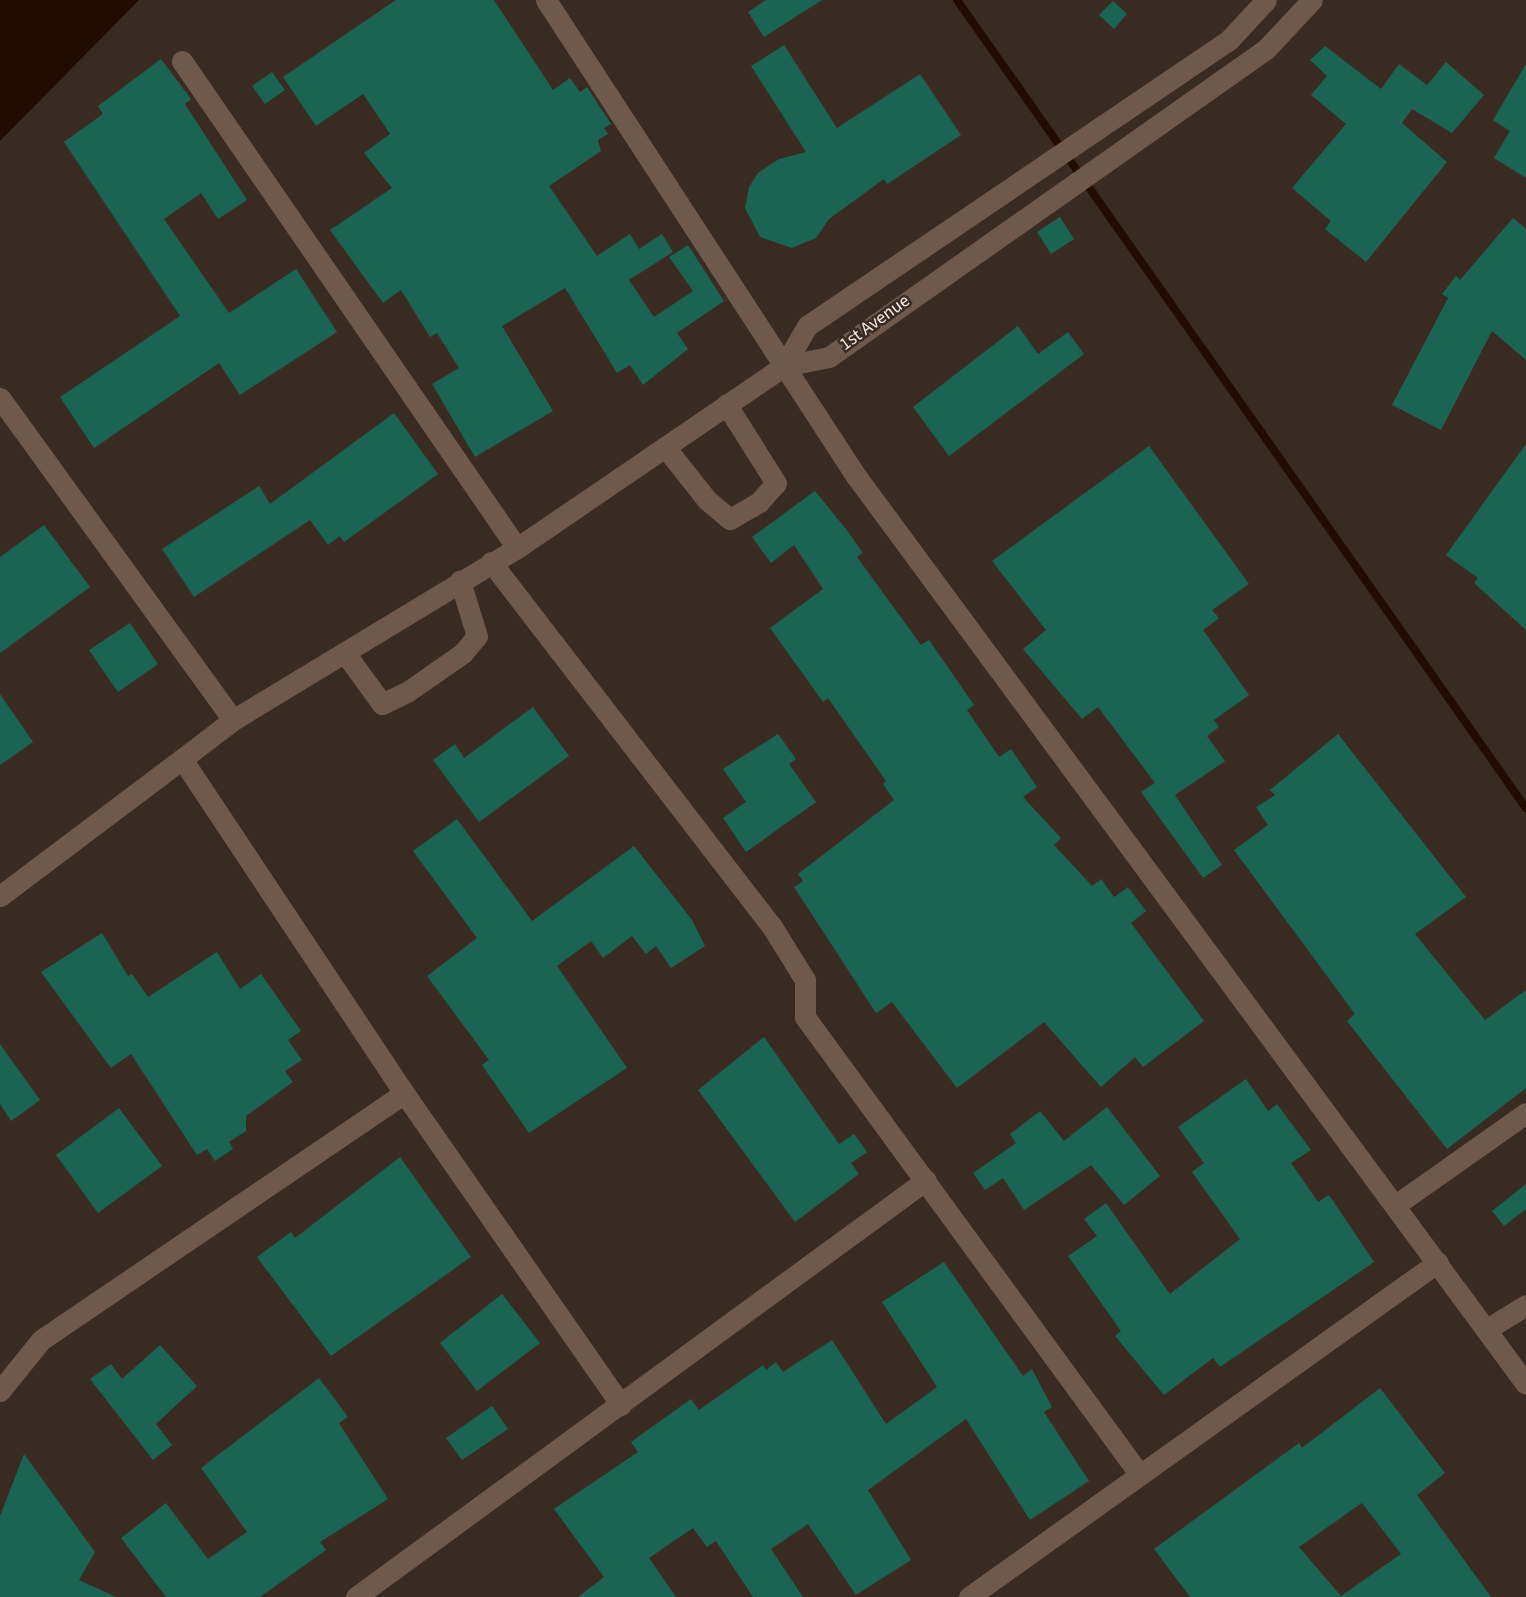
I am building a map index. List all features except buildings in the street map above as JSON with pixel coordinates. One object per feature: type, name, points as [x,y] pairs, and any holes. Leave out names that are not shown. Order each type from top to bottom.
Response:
[{"type":"street","points":[[546,0],[856,476],[1397,1204],[1526,1384]]},
{"type":"street","name":"1st Avenue","points":[[784,366],[807,326],[1229,40],[1266,0]]},
{"type":"street","name":"1st Avenue","points":[[784,366],[829,357],[1266,49],[1312,0]]},
{"type":"street","points":[[182,61],[517,548]]},
{"type":"street","points":[[0,896],[233,720],[517,548],[784,366]]},
{"type":"street","points":[[0,398],[233,720]]},
{"type":"street","points":[[665,447],[707,500],[730,519],[759,502],[776,483],[726,404]]},
{"type":"street","points":[[491,562],[771,925],[805,980],[805,1017],[1140,1475]]},
{"type":"street","points":[[345,653],[382,704],[407,692],[463,653],[477,636],[460,581]]},
{"type":"street","points":[[182,759],[404,1093],[621,1405]]},
{"type":"street","points":[[0,1391],[40,1340],[404,1093]]},
{"type":"street","points":[[1397,1204],[1526,1113]]},
{"type":"street","points":[[356,1597],[926,1180]]},
{"type":"street","points":[[970,1597],[1438,1262]]},
{"type":"street","points":[[1487,1329],[1526,1305]]},
{"type":"shaded area","points":[[0,0],[139,0],[0,141]]},
{"type":"waterway","points":[[957,0],[1526,808]]}]
